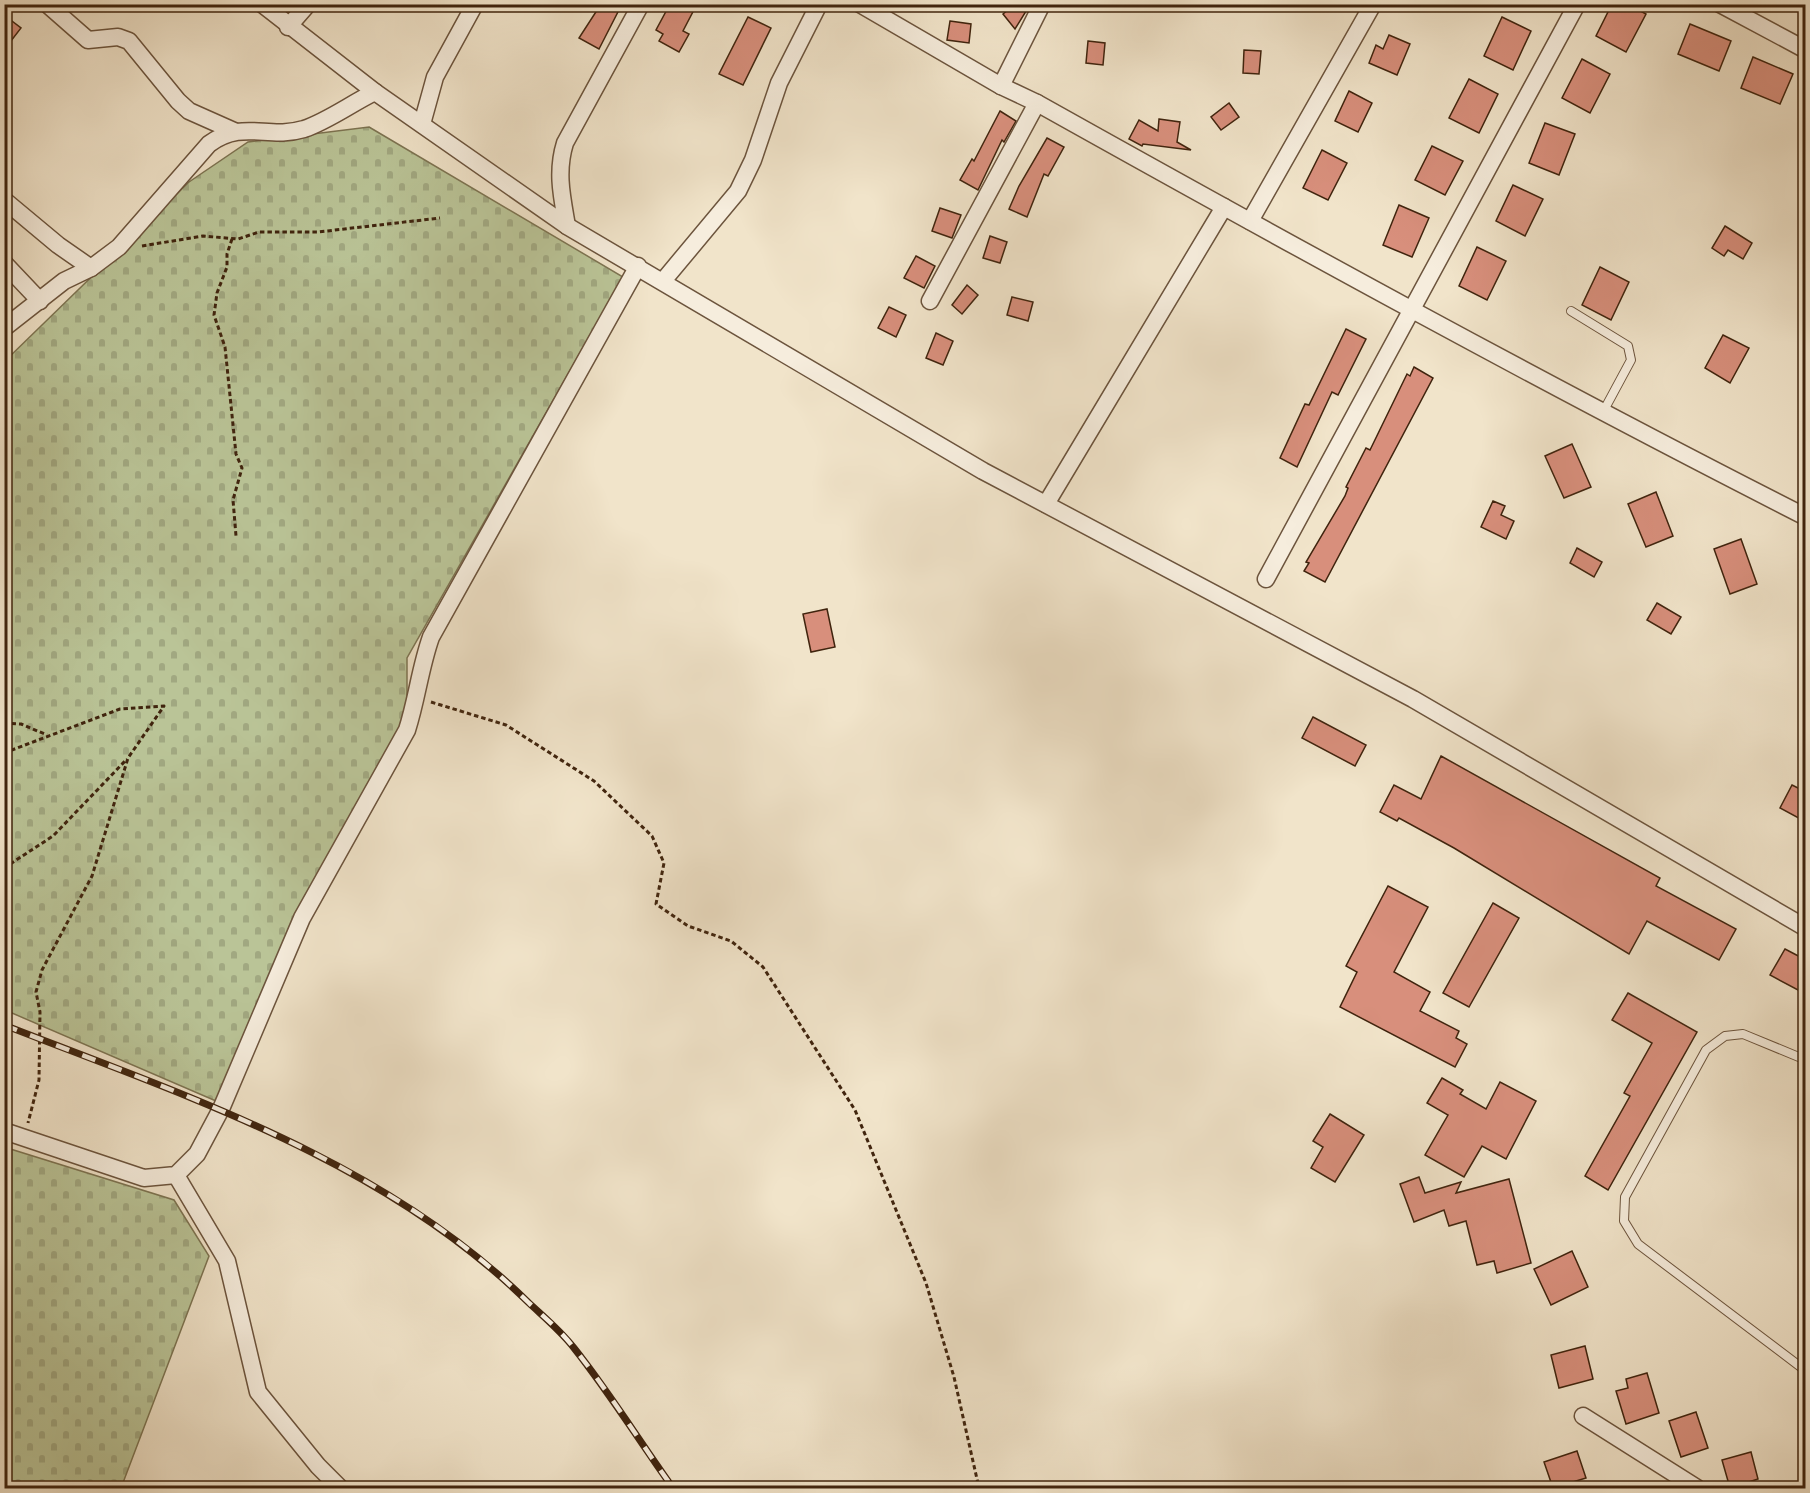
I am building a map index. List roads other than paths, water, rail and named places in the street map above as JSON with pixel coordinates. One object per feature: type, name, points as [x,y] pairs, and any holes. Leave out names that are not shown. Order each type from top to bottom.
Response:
[{"type":"street","points":[[46,4],[83,38],[88,40],[118,37],[129,41],[178,102],[189,111],[234,131]]},
{"type":"street","points":[[261,4],[375,92],[567,226],[983,471],[1413,699],[1806,928]]},
{"type":"street","points":[[288,27],[308,4]]},
{"type":"street","points":[[422,124],[435,77],[475,4]]},
{"type":"street","points":[[567,226],[559,180],[560,161],[565,142],[641,4]]},
{"type":"street","points":[[663,281],[738,191],[753,160],[778,83],[819,4]]},
{"type":"street","points":[[860,4],[1001,86],[1037,102],[1411,311],[1806,517]]},
{"type":"street","points":[[1001,86],[1042,4]]},
{"type":"street","points":[[1250,221],[1373,4]]},
{"type":"street","points":[[1266,579],[1577,4]]},
{"type":"street","points":[[1720,4],[1806,50]]},
{"type":"street","points":[[4,328],[64,281],[91,268],[119,247],[209,144],[222,135],[234,131],[271,132],[303,129],[375,92]]},
{"type":"street","points":[[930,301],[1037,102]]},
{"type":"street","points":[[4,200],[41,232],[91,268]]},
{"type":"street","points":[[1046,504],[1224,207]]},
{"type":"street","points":[[4,263],[40,301]]},
{"type":"street","points":[[4,1131],[144,1178],[176,1175],[196,1154],[221,1109],[302,918],[407,730],[417,698],[420,669],[431,637],[638,266]]},
{"type":"street","points":[[176,1175],[227,1261],[258,1392],[318,1466],[340,1488]]},
{"type":"street","points":[[1583,1416],[1679,1484],[1697,1488]]},
{"type":"lane","points":[[1571,311],[1628,346],[1631,352],[1631,360],[1603,413]]},
{"type":"lane","points":[[1806,1060],[1743,1034],[1725,1035],[1706,1050],[1625,1197],[1624,1221],[1638,1244],[1806,1371]]},
{"type":"railway","points":[[4,1025],[213,1107],[282,1138],[348,1172],[412,1210],[473,1253],[564,1336],[600,1382],[673,1488]]}]
